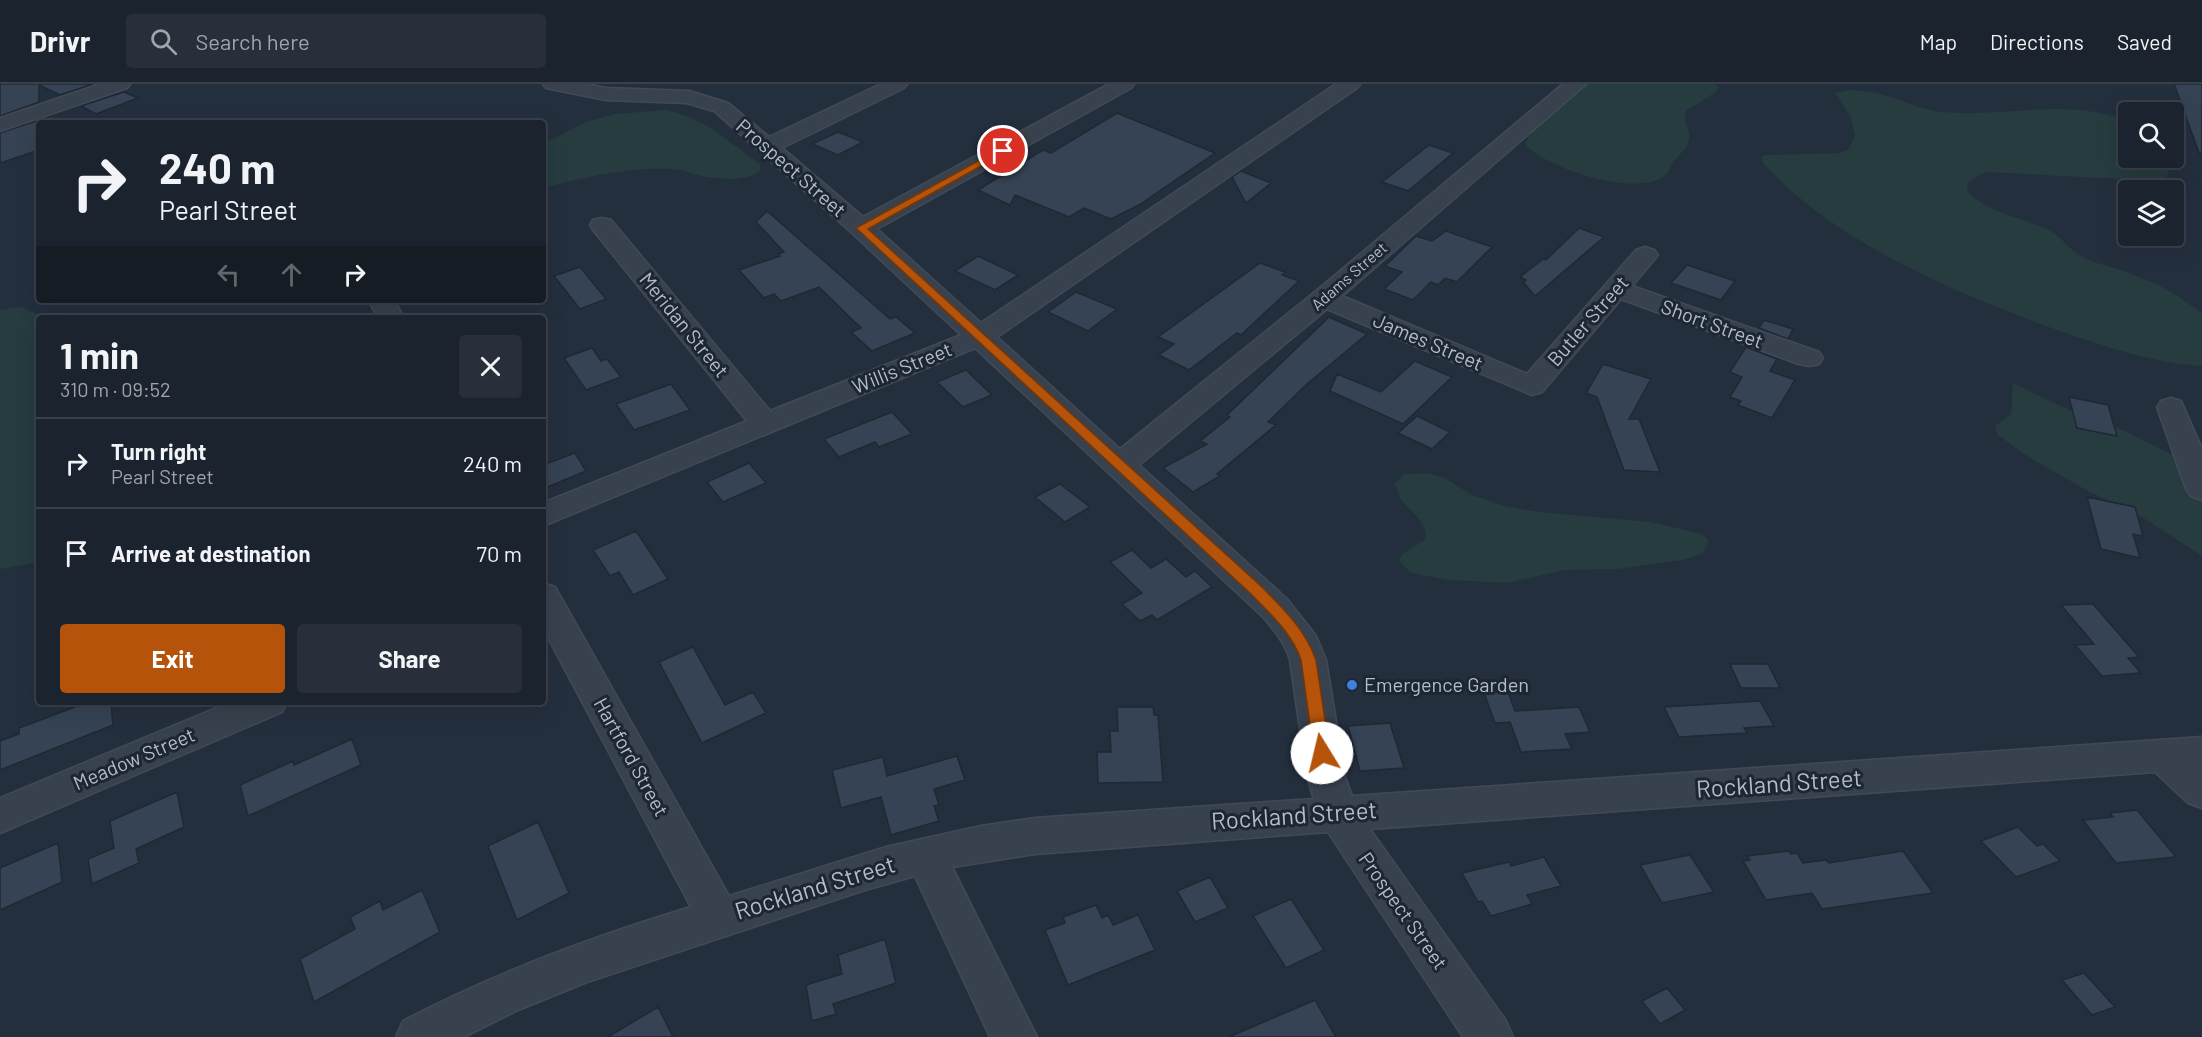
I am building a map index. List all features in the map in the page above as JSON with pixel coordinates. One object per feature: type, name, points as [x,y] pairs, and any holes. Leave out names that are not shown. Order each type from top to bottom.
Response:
[{"type":"street","points":[[0,125],[61,96],[120,84]]},
{"type":"street","name":"Prospect Street","points":[[553,84],[606,94],[657,89],[715,104],[861,228],[1257,591],[1298,636],[1308,660],[1326,777],[1338,813],[1490,1037]]},
{"type":"street","points":[[767,147],[897,84]]},
{"type":"street","points":[[861,228],[1124,84]]},
{"type":"street","name":"Willis Street","points":[[546,514],[979,337],[1350,84]]},
{"type":"street","name":"Adams Street","points":[[1120,465],[1324,298],[1576,84]]},
{"type":"street","name":"Meridan Street","points":[[602,225],[766,425]]},
{"type":"street","name":"Butler Street","points":[[1532,386],[1645,255]]},
{"type":"street","name":"Short Street","points":[[1616,289],[1809,358]]},
{"type":"street","name":"James Street","points":[[1324,298],[1532,386]]},
{"type":"street","points":[[2171,407],[2202,489]]},
{"type":"street","name":"Hartford Street","points":[[546,601],[719,918]]},
{"type":"street","name":"Meadow Street","points":[[0,816],[262,705]]},
{"type":"street","name":"Rockland Street","points":[[419,1037],[488,1001],[552,972],[925,855],[986,843],[1035,836],[1338,813],[1699,790],[2202,753]]},
{"type":"street","points":[[2163,756],[2202,791]]},
{"type":"street","points":[[925,855],[1014,1037]]},
{"type":"green space","points":[[1584,84],[1714,84],[1719,87],[1716,92],[1686,111],[1688,143],[1669,171],[1656,180],[1639,184],[1618,183],[1572,171],[1535,153],[1525,143],[1541,118]]},
{"type":"green space","points":[[1850,90],[1877,93],[1919,107],[1943,112],[2060,109],[2084,110],[2118,118],[2118,168],[2169,168],[2167,177],[2158,180],[2143,180],[1985,172],[1968,182],[1967,191],[1975,199],[1995,210],[2050,231],[2076,253],[2087,259],[2161,286],[2202,313],[2202,366],[2128,353],[2018,316],[1900,263],[1862,242],[1826,218],[1793,192],[1763,163],[1762,157],[1765,155],[1838,153],[1848,150],[1855,136],[1851,118],[1835,93]]},
{"type":"green space","points":[[664,110],[692,118],[715,131],[760,164],[760,170],[747,177],[721,179],[682,170],[646,169],[594,176],[546,187],[546,142],[586,122],[615,114]]},
{"type":"green space","points":[[21,307],[39,315],[36,315],[36,563],[2,569],[0,568],[0,310]]},
{"type":"green space","points":[[2013,383],[2069,410],[2123,430],[2202,470],[2202,556],[2139,515],[2088,491],[2024,454],[1997,434],[1995,426],[2011,414]]},
{"type":"green space","points":[[1428,473],[1445,478],[1472,495],[1504,506],[1539,512],[1650,522],[1702,534],[1709,541],[1703,553],[1683,560],[1617,569],[1565,570],[1507,583],[1449,580],[1411,573],[1399,561],[1402,554],[1425,540],[1424,527],[1400,498],[1395,484],[1404,474]]},
{"type":"building","points":[[0,84],[93,84],[60,95],[39,85],[39,102],[0,116]]},
{"type":"building","points":[[2174,84],[2202,84],[2202,152],[2199,153],[2184,112],[2184,102],[2181,102]]},
{"type":"building","points":[[124,92],[138,98],[96,114],[81,106]]},
{"type":"building","points":[[1117,113],[1215,153],[1139,205],[1111,219],[1084,208],[1069,217],[1015,195],[1010,205],[978,190],[1043,150],[1051,153]]},
{"type":"building","points":[[36,121],[36,151],[0,163],[0,133]]},
{"type":"building","points":[[838,132],[863,142],[838,155],[812,144]]},
{"type":"building","points":[[1429,145],[1453,153],[1408,191],[1382,182]]},
{"type":"building","points":[[1241,171],[1271,183],[1246,203],[1232,177]]},
{"type":"building","points":[[767,211],[890,319],[896,317],[915,333],[872,351],[851,332],[861,328],[819,287],[781,301],[774,294],[764,298],[739,270],[780,256],[778,254],[784,252],[756,222]]},
{"type":"building","points":[[1579,228],[1604,237],[1535,296],[1523,282],[1526,280],[1520,277],[1543,259],[1546,260]]},
{"type":"building","points":[[1446,231],[1492,247],[1457,282],[1445,278],[1438,285],[1431,282],[1413,300],[1384,289],[1402,272],[1385,266],[1416,236],[1432,241]]},
{"type":"building","points":[[978,256],[1018,275],[995,290],[955,271]]},
{"type":"building","points":[[1260,263],[1285,272],[1282,275],[1299,281],[1241,335],[1237,333],[1189,370],[1159,355],[1174,344],[1158,337]]},
{"type":"building","points":[[1687,265],[1735,281],[1721,300],[1671,283]]},
{"type":"building","points":[[580,267],[606,299],[580,309],[554,276]]},
{"type":"building","points":[[1076,292],[1117,309],[1088,331],[1048,312]]},
{"type":"building","points":[[1329,317],[1367,334],[1307,384],[1268,422],[1276,425],[1217,474],[1220,476],[1193,492],[1163,468],[1207,444],[1200,441],[1230,417],[1227,415]]},
{"type":"building","points":[[1764,320],[1793,329],[1788,339],[1759,328]]},
{"type":"building","points":[[1746,347],[1777,359],[1770,371],[1795,380],[1772,418],[1738,405],[1741,401],[1730,397],[1742,377],[1730,372]]},
{"type":"building","points":[[592,348],[601,361],[607,359],[621,377],[586,390],[564,358]]},
{"type":"building","points":[[1415,361],[1452,377],[1403,424],[1330,391],[1337,374],[1381,392]]},
{"type":"building","points":[[1603,364],[1651,379],[1629,419],[1639,419],[1660,472],[1624,470],[1597,397],[1586,393]]},
{"type":"building","points":[[966,370],[992,395],[963,407],[937,382]]},
{"type":"building","points":[[671,384],[690,410],[634,430],[616,404]]},
{"type":"building","points":[[2069,397],[2108,405],[2117,436],[2077,428]]},
{"type":"building","points":[[892,412],[912,434],[879,447],[875,442],[839,457],[824,439]]},
{"type":"building","points":[[1417,416],[1450,432],[1432,449],[1398,433]]},
{"type":"building","points":[[575,453],[586,471],[546,488],[546,464]]},
{"type":"building","points":[[749,463],[766,483],[723,502],[707,482]]},
{"type":"building","points":[[1060,484],[1090,507],[1065,522],[1035,497]]},
{"type":"building","points":[[2087,497],[2135,507],[2143,536],[2133,534],[2140,558],[2101,549]]},
{"type":"building","points":[[636,531],[668,579],[633,595],[619,572],[610,576],[593,550]]},
{"type":"building","points":[[1132,550],[1151,568],[1166,559],[1186,577],[1195,571],[1212,587],[1157,620],[1152,615],[1140,621],[1122,604],[1142,593],[1110,562]]},
{"type":"building","points":[[2093,604],[2139,657],[2128,658],[2141,673],[2102,676],[2075,645],[2094,644],[2061,605]]},
{"type":"building","points":[[693,647],[725,705],[753,692],[766,713],[702,743],[659,662]]},
{"type":"building","points":[[1730,664],[1768,664],[1780,688],[1741,688]]},
{"type":"building","points":[[1508,692],[1515,711],[1579,707],[1590,732],[1565,734],[1572,749],[1521,752],[1510,722],[1495,723],[1484,693]]},
{"type":"building","points":[[1760,701],[1774,726],[1744,728],[1747,733],[1679,737],[1664,707]]},
{"type":"building","points":[[80,705],[111,705],[113,725],[0,770],[0,741],[19,734],[19,728]]},
{"type":"building","points":[[1117,707],[1153,707],[1154,715],[1158,715],[1163,782],[1098,783],[1097,752],[1111,752],[1110,731],[1118,731]]},
{"type":"building","points":[[1390,723],[1404,768],[1360,771],[1348,726]]},
{"type":"building","points":[[352,739],[361,765],[248,816],[240,785],[293,761],[294,765]]},
{"type":"building","points":[[957,756],[965,780],[934,789],[939,805],[934,806],[939,821],[891,835],[881,797],[841,808],[832,770],[883,757],[887,776]]},
{"type":"building","points":[[177,792],[184,827],[136,849],[139,863],[92,884],[88,859],[114,848],[110,821]]},
{"type":"building","points":[[2137,810],[2176,857],[2116,863],[2083,820],[2113,817],[2110,813]]},
{"type":"building","points":[[538,822],[569,893],[517,920],[488,846]]},
{"type":"building","points":[[2018,827],[2037,846],[2043,844],[2060,861],[2016,877],[1981,841]]},
{"type":"building","points":[[58,843],[62,882],[0,910],[0,868]]},
{"type":"building","points":[[1789,851],[1791,854],[1797,853],[1803,863],[1826,860],[1829,863],[1903,851],[1933,893],[1822,909],[1812,893],[1766,900],[1743,861],[1750,860],[1747,856]]},
{"type":"building","points":[[1690,855],[1714,892],[1662,903],[1640,865]]},
{"type":"building","points":[[1544,857],[1561,886],[1527,895],[1532,904],[1491,916],[1482,901],[1478,902],[1462,873],[1509,862],[1511,866]]},
{"type":"building","points":[[1210,877],[1228,908],[1195,922],[1177,891]]},
{"type":"building","points":[[422,890],[440,932],[314,1002],[300,959],[355,929],[350,917],[380,901],[383,910]]},
{"type":"building","points":[[1291,899],[1324,950],[1286,968],[1253,916]]},
{"type":"building","points":[[1096,905],[1102,918],[1108,915],[1113,925],[1138,915],[1155,950],[1068,985],[1045,930],[1065,923],[1063,917]]},
{"type":"building","points":[[885,939],[896,983],[833,1004],[836,1014],[812,1021],[806,985],[842,974],[838,955]]},
{"type":"building","points":[[2084,973],[2115,1007],[2092,1015],[2062,980]]},
{"type":"building","points":[[1667,988],[1685,1010],[1660,1024],[1642,1001]]},
{"type":"building","points":[[1315,1000],[1336,1037],[1229,1037]]},
{"type":"building","points":[[658,1007],[673,1037],[608,1037]]},
{"type":"place","name":"Emergence Garden","points":[[1352,685]]},
{"type":"route","points":[[1003,151],[861,228],[1257,591],[1290,626],[1304,646],[1308,660],[1322,753]]}]
